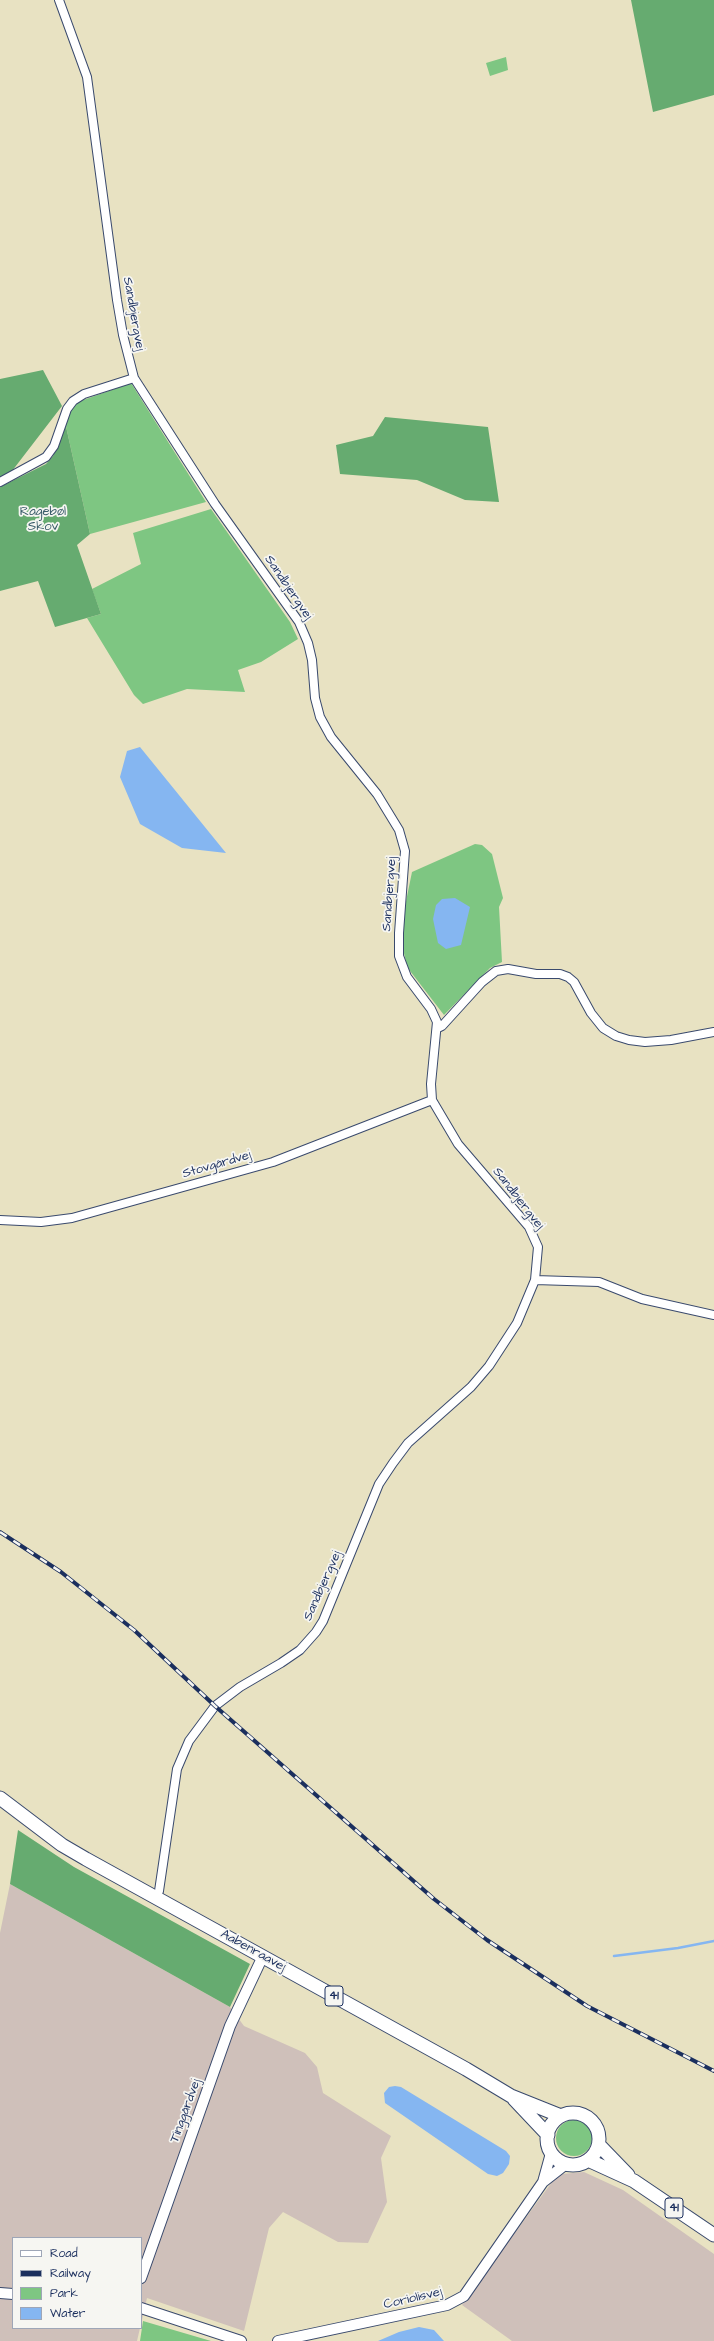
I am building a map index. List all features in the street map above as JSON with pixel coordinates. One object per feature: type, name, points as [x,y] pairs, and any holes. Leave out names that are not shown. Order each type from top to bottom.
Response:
[{"type":"main road","name":"Aabenraavej","points":[[0,1798],[62,1845],[511,2096],[560,2116]]},
{"type":"main road","name":"Aabenraavej","points":[[511,2096],[548,2135]]},
{"type":"main road","name":"41","points":[[560,2116],[576,2113],[590,2119],[599,2132],[599,2145],[634,2181]]},
{"type":"main road","points":[[560,2116],[554,2121],[548,2135],[551,2153],[566,2164],[575,2165],[588,2160],[599,2145]]},
{"type":"main road","name":"41","points":[[588,2160],[634,2181],[714,2235]]},
{"type":"street","name":"Sandbjergvej","points":[[59,0],[87,77],[117,300],[123,335],[134,378],[215,504],[299,622],[308,643],[312,660],[315,698],[320,717],[331,736],[377,794],[399,830],[405,851],[399,933],[400,956],[407,977],[430,1008],[438,1028],[431,1084],[432,1100],[458,1144],[534,1236],[538,1247],[535,1280],[517,1323],[489,1366],[471,1387],[408,1443],[379,1484],[323,1621],[316,1632],[300,1650],[240,1687],[215,1706],[201,1722],[189,1741],[176,1769],[159,1891],[156,1898]]},
{"type":"street","points":[[0,482],[46,457],[54,446],[66,409],[73,401],[84,394],[134,378]]},
{"type":"street","points":[[438,1028],[442,1026],[482,982],[496,971],[508,970],[536,974],[560,974],[568,977],[574,982],[591,1014],[603,1028],[616,1036],[628,1040],[645,1042],[714,1032]]},
{"type":"street","name":"Stovgårdvej","points":[[0,1220],[41,1222],[87,1214],[273,1162],[432,1100]]},
{"type":"street","points":[[535,1280],[599,1282],[642,1299],[714,1315]]},
{"type":"street","name":"Tinggårdvej","points":[[142,2275],[230,2026],[263,1956]]},
{"type":"street","name":"Coriolisvej","points":[[543,2182],[551,2153]]},
{"type":"street","name":"Coriolisvej","points":[[278,2341],[447,2305],[464,2296],[543,2182],[566,2164]]},
{"type":"street","points":[[0,2293],[12,2294]]},
{"type":"street","points":[[142,2308],[241,2341]]},
{"type":"shaded area","points":[[10,1884],[230,2007],[244,2026],[305,2053],[317,2067],[323,2093],[391,2136],[381,2158],[387,2202],[368,2243],[338,2242],[283,2212],[269,2228],[244,2331],[147,2298],[142,2320],[142,2237],[12,2237],[12,2329],[140,2329],[137,2341],[0,2341],[0,1933]]},
{"type":"shaded area","points":[[584,2172],[623,2190],[714,2254],[714,2341],[512,2341],[462,2305],[552,2182],[562,2174]]},
{"type":"green space","points":[[631,0],[714,0],[714,95],[653,112]]},
{"type":"green space","points":[[506,57],[508,70],[490,76],[486,63]]},
{"type":"green space","name":"Ragebøl Skov","points":[[43,370],[62,406],[12,471],[0,478],[0,379]]},
{"type":"green space","points":[[131,383],[206,502],[90,534],[65,422],[75,403]]},
{"type":"green space","points":[[385,417],[488,427],[499,502],[465,500],[417,480],[340,474],[336,445],[373,436]]},
{"type":"green space","name":"Ragebøl Skov","points":[[65,422],[90,534],[77,545],[101,614],[55,627],[38,581],[0,591],[0,487],[46,464],[53,456]]},
{"type":"green space","points":[[211,509],[290,622],[298,639],[261,662],[238,670],[245,692],[187,689],[143,704],[134,695],[87,618],[101,614],[92,589],[141,564],[133,533]]},
{"type":"green space","points":[[475,844],[482,845],[492,854],[503,898],[499,907],[502,962],[490,968],[444,1015],[407,967],[402,944],[403,916],[412,872]]},
{"type":"green space","points":[[18,1830],[74,1867],[250,1964],[230,2007],[10,1884]]},
{"type":"green space","points":[[578,2120],[587,2125],[591,2131],[591,2145],[587,2151],[578,2156],[570,2156],[561,2151],[557,2145],[556,2134],[561,2125],[567,2121]]},
{"type":"green space","points":[[143,2321],[211,2341],[140,2341]]},
{"type":"water","points":[[140,747],[226,853],[182,848],[140,824],[120,777],[127,751]]},
{"type":"water","points":[[455,898],[470,907],[461,945],[446,949],[438,943],[433,919],[436,905],[442,899]]},
{"type":"water","points":[[389,2087],[401,2087],[506,2151],[510,2156],[509,2164],[503,2173],[497,2176],[488,2174],[385,2103],[384,2093]]},
{"type":"water","points":[[419,2327],[434,2330],[444,2341],[378,2341],[399,2332]]},
{"type":"waterway","points":[[614,1956],[678,1948],[714,1941]]},
{"type":"railway","points":[[0,1532],[61,1572],[134,1630],[215,1706],[434,1899],[487,1940],[587,2006],[714,2071]]}]
